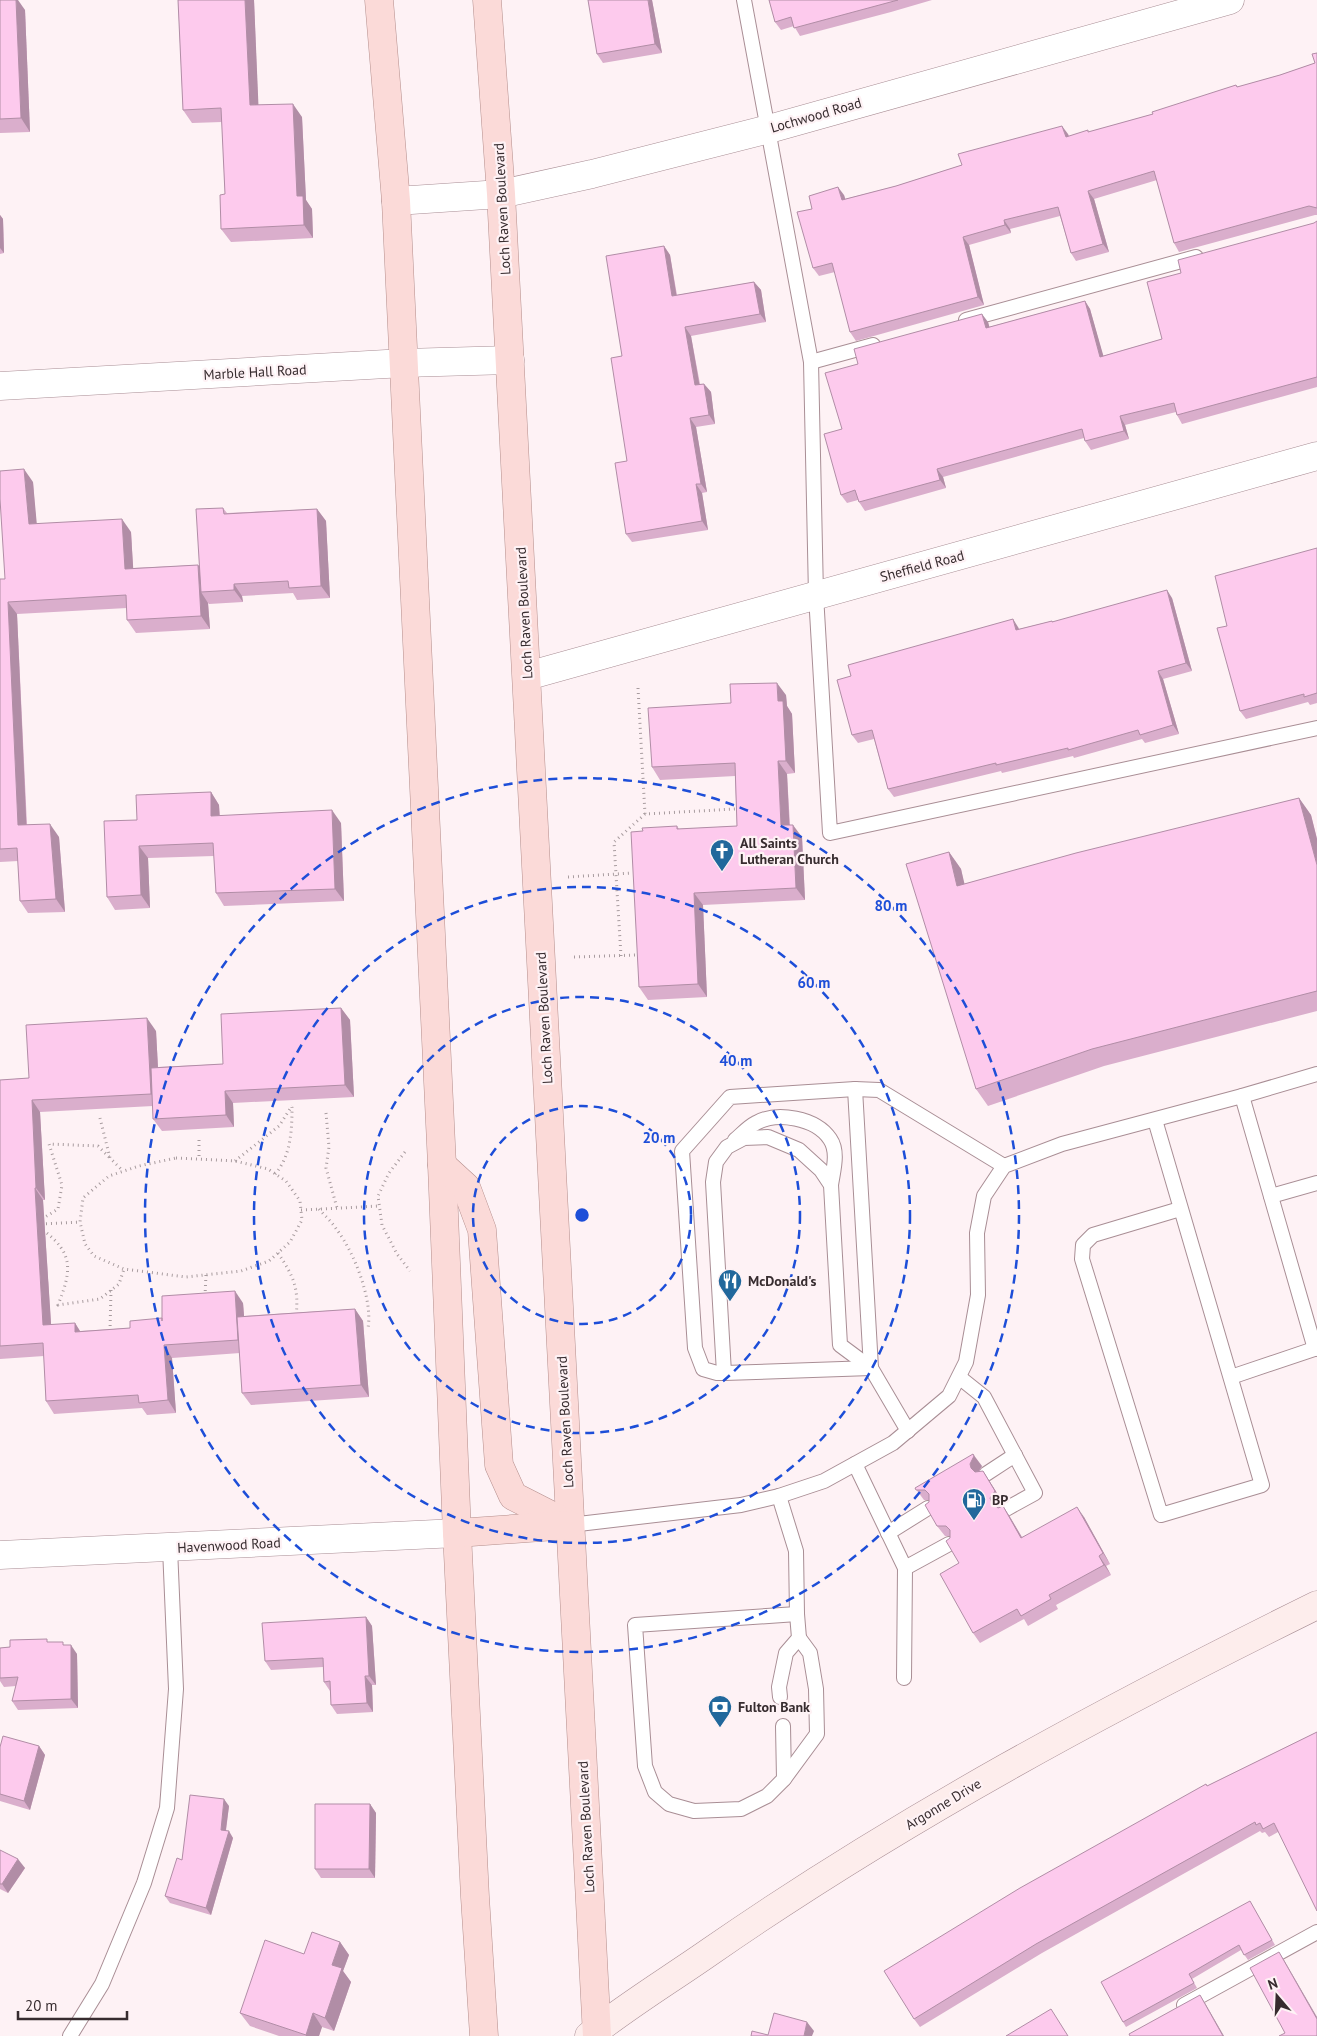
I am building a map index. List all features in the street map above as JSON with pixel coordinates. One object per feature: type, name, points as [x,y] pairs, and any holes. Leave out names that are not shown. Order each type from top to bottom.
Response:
[{"type":"main road","points":[[379,0],[396,201],[442,1165],[457,1533],[484,2036]]},
{"type":"main road","name":"Loch Raven Boulevard","points":[[487,0],[502,194],[594,2034]]},
{"type":"main road","points":[[442,1165],[466,1187],[482,1230],[500,1465],[513,1496],[570,1525]]},
{"type":"main road","points":[[457,1533],[570,1525]]},
{"type":"main road","name":"Argonne Drive","points":[[594,2034],[773,1908],[999,1770],[1106,1712],[1317,1605]]},
{"type":"street","name":"Lochwood Road","points":[[396,201],[502,194],[592,174],[769,129],[1230,0]]},
{"type":"street","name":"Marble Hall Road","points":[[0,386],[404,363],[510,360]]},
{"type":"street","name":"Sheffield Road","points":[[527,676],[1317,456]]},
{"type":"street","name":"Havenwood Road","points":[[0,1555],[457,1533]]},
{"type":"lane","points":[[744,0],[811,362],[816,595],[830,833],[1317,728]]},
{"type":"lane","points":[[954,323],[1212,252]]},
{"type":"lane","points":[[811,362],[888,341]]},
{"type":"lane","points":[[570,1525],[741,1505],[779,1496],[824,1481],[893,1444],[949,1396],[966,1362],[978,1295],[977,1233],[984,1196],[1004,1166],[1062,1144],[1317,1074]]},
{"type":"lane","points":[[871,1368],[717,1374],[703,1369],[695,1348],[682,1151],[730,1097],[855,1089],[879,1090],[1004,1166]]},
{"type":"lane","points":[[855,1089],[871,1368]]},
{"type":"lane","points":[[1231,1377],[1316,1349],[1242,1096]]},
{"type":"lane","points":[[724,1373],[713,1182],[716,1162],[727,1147],[756,1123],[777,1116],[802,1120],[821,1130],[831,1140],[835,1162],[831,1185],[840,1345],[871,1368],[908,1431]]},
{"type":"lane","points":[[1155,1120],[1262,1485],[1161,1515],[1082,1259],[1083,1246],[1093,1236],[1180,1209]]},
{"type":"lane","points":[[727,1147],[744,1138],[768,1137],[799,1150],[821,1170],[831,1185]]},
{"type":"lane","points":[[1272,1196],[1317,1183]]},
{"type":"lane","points":[[959,1377],[984,1397],[1035,1493],[1006,1509]]},
{"type":"lane","points":[[986,1474],[1015,1455]]},
{"type":"lane","points":[[855,1464],[905,1568],[904,1678]]},
{"type":"lane","points":[[779,1496],[796,1551],[797,1614],[800,1638],[810,1653],[816,1689],[817,1734],[784,1779],[767,1796],[741,1809],[694,1811],[669,1804],[654,1792],[644,1766],[635,1625],[797,1614]]},
{"type":"lane","points":[[888,1533],[928,1508]]},
{"type":"lane","points":[[905,1568],[949,1544]]},
{"type":"lane","points":[[70,2036],[102,1984],[144,1883],[167,1808],[176,1689],[170,1548]]},
{"type":"lane","points":[[780,1697],[779,1687],[786,1653],[800,1638]]},
{"type":"lane","points":[[783,1726],[784,1779]]},
{"type":"lane","points":[[1171,2012],[1317,1932]]},
{"type":"path","points":[[638,688],[645,814]]},
{"type":"path","points":[[621,956],[614,842],[645,814],[735,809]]},
{"type":"path","points":[[566,877],[632,873]]},
{"type":"path","points":[[567,958],[636,955]]},
{"type":"path","points":[[235,1161],[279,1126],[292,1106],[292,1124],[288,1148],[281,1167],[275,1174]]},
{"type":"path","points":[[326,1113],[329,1147],[326,1168],[337,1208]]},
{"type":"path","points":[[100,1118],[110,1158]]},
{"type":"path","points":[[198,1140],[199,1158]]},
{"type":"path","points":[[34,1225],[58,1208],[62,1185],[49,1144],[98,1146],[123,1172]]},
{"type":"path","points":[[405,1152],[385,1180],[378,1196],[382,1225],[397,1254],[410,1271]]},
{"type":"path","points":[[176,1158],[199,1158],[235,1161],[268,1169],[286,1181],[300,1201],[302,1220],[290,1242],[269,1261],[241,1271],[186,1277],[124,1269],[94,1256],[84,1244],[80,1222],[83,1198],[109,1176],[139,1166],[176,1158]]},
{"type":"path","points":[[301,1210],[379,1206]]},
{"type":"path","points":[[319,1209],[338,1230],[365,1288],[370,1314],[368,1328]]},
{"type":"path","points":[[34,1225],[80,1222]]},
{"type":"path","points":[[34,1225],[56,1242],[67,1257],[66,1283],[58,1305],[100,1299],[119,1284],[124,1269]]},
{"type":"path","points":[[278,1253],[288,1268],[298,1295],[296,1322]]},
{"type":"path","points":[[204,1301],[206,1274]]},
{"type":"path","points":[[110,1336],[111,1290]]},
{"type":"building","points":[[0,0],[16,0],[21,118],[0,119]]},
{"type":"building","points":[[178,0],[245,0],[250,105],[293,104],[297,196],[303,196],[304,225],[221,229],[220,195],[225,194],[221,108],[183,110]]},
{"type":"building","points":[[588,0],[648,0],[655,44],[597,54]]},
{"type":"building","points":[[769,0],[898,0],[794,28],[791,17],[775,22]]},
{"type":"building","points":[[1317,53],[1317,208],[1309,206],[1174,243],[1154,171],[1088,191],[1103,244],[1071,253],[1058,207],[1004,220],[1005,225],[963,237],[978,297],[850,332],[832,263],[813,268],[797,212],[812,209],[809,196],[838,187],[842,200],[896,186],[962,165],[958,154],[1062,126],[1066,137],[1153,114],[1152,112],[1236,85],[1237,87],[1315,63],[1312,54]]},
{"type":"building","points":[[1317,221],[1317,377],[1177,415],[1174,403],[1120,416],[1124,431],[1085,441],[1082,429],[937,469],[940,480],[859,502],[855,490],[841,495],[824,434],[842,429],[825,373],[858,364],[854,349],[982,314],[986,328],[1085,301],[1100,357],[1162,339],[1147,282],[1181,273],[1178,260]]},
{"type":"building","points":[[664,246],[672,296],[754,282],[760,314],[685,327],[695,385],[704,384],[709,415],[690,418],[701,484],[696,484],[702,521],[626,534],[615,463],[627,461],[611,358],[622,356],[606,256]]},
{"type":"building","points":[[24,469],[29,524],[122,519],[125,569],[198,565],[201,616],[127,620],[126,595],[8,602],[18,825],[50,824],[56,899],[20,901],[17,848],[0,849],[0,579],[5,579],[0,471]]},
{"type":"building","points":[[223,508],[224,514],[317,509],[321,586],[289,588],[288,581],[234,584],[234,590],[201,592],[196,509]]},
{"type":"building","points":[[1317,548],[1317,693],[1304,697],[1304,694],[1240,711],[1217,628],[1227,626],[1215,576]]},
{"type":"building","points":[[1167,590],[1186,663],[1158,671],[1173,725],[1140,735],[1138,730],[1068,750],[1068,748],[996,765],[996,763],[888,789],[872,730],[852,735],[837,680],[851,676],[848,665],[1013,619],[1016,630]]},
{"type":"building","points":[[777,683],[778,701],[783,701],[786,761],[778,761],[781,825],[793,825],[796,888],[694,893],[698,984],[639,987],[631,832],[643,831],[642,828],[677,826],[677,829],[737,826],[735,763],[652,767],[648,708],[731,703],[730,684]]},
{"type":"building","points":[[211,792],[211,816],[332,810],[335,889],[216,893],[213,843],[139,846],[141,895],[107,897],[104,821],[137,820],[136,795]]},
{"type":"building","points":[[1299,798],[1317,865],[1317,991],[1092,1049],[976,1089],[906,864],[949,852],[957,886],[1076,853]]},
{"type":"building","points":[[341,1008],[345,1085],[225,1091],[226,1115],[153,1119],[151,1068],[223,1064],[221,1014]]},
{"type":"building","points":[[147,1018],[151,1094],[32,1100],[43,1325],[75,1323],[75,1332],[130,1328],[130,1321],[162,1318],[162,1296],[235,1291],[238,1340],[164,1345],[168,1400],[139,1403],[138,1395],[46,1401],[43,1343],[0,1346],[0,1080],[29,1078],[26,1025]]},
{"type":"building","points":[[355,1309],[361,1385],[242,1393],[237,1317]]},
{"type":"building","points":[[973,1454],[974,1456],[970,1464],[971,1468],[975,1472],[983,1471],[995,1491],[990,1498],[992,1503],[998,1508],[1003,1506],[1021,1538],[1077,1507],[1103,1553],[1099,1556],[1104,1565],[1049,1595],[1051,1599],[1021,1616],[1017,1609],[973,1633],[940,1574],[959,1563],[946,1541],[950,1538],[950,1530],[946,1526],[937,1526],[925,1505],[929,1502],[929,1494],[925,1490],[916,1490],[915,1488]]},
{"type":"building","points":[[366,1617],[369,1676],[365,1676],[367,1703],[331,1705],[330,1681],[324,1682],[323,1658],[265,1661],[262,1623]]},
{"type":"building","points":[[47,1639],[47,1642],[63,1642],[63,1645],[71,1645],[71,1699],[12,1701],[18,1677],[0,1678],[0,1648],[10,1647],[10,1640]]},
{"type":"building","points":[[1317,1732],[1317,1911],[1274,1823],[1263,1829],[1260,1823],[1256,1825],[1255,1822],[1036,1944],[914,2019],[884,1971],[1020,1888],[1206,1784],[1207,1786]]},
{"type":"building","points":[[3,1736],[39,1746],[24,1801],[0,1794],[0,1747]]},
{"type":"building","points":[[190,1795],[224,1799],[221,1830],[229,1831],[206,1908],[165,1896],[177,1858],[182,1860]]},
{"type":"building","points":[[315,1804],[370,1804],[369,1869],[315,1869]]},
{"type":"building","points":[[0,1850],[18,1859],[2,1884],[0,1884]]},
{"type":"building","points":[[1250,1901],[1272,1940],[1244,1955],[1239,1945],[1189,1974],[1194,1983],[1123,2022],[1101,1982]]},
{"type":"building","points":[[312,1932],[340,1942],[332,1965],[342,1968],[325,2018],[313,2013],[306,2035],[240,2013],[265,1940],[304,1954]]},
{"type":"building","points":[[1279,1952],[1317,2019],[1317,2036],[1279,2036],[1285,2033],[1250,1968]]},
{"type":"building","points":[[1200,1995],[1223,2036],[1130,2036],[1129,2034]]},
{"type":"building","points":[[1051,2009],[1068,2036],[1006,2036]]},
{"type":"building","points":[[774,2013],[807,2022],[804,2036],[751,2036],[752,2031],[768,2035]]},
{"type":"place","name":"All Saints Lutheran Church","points":[[722,872]]},
{"type":"place","name":"McDonald's","points":[[730,1302]]},
{"type":"place","name":"BP","points":[[974,1521]]},
{"type":"place","name":"Fulton Bank","points":[[720,1728]]}]
